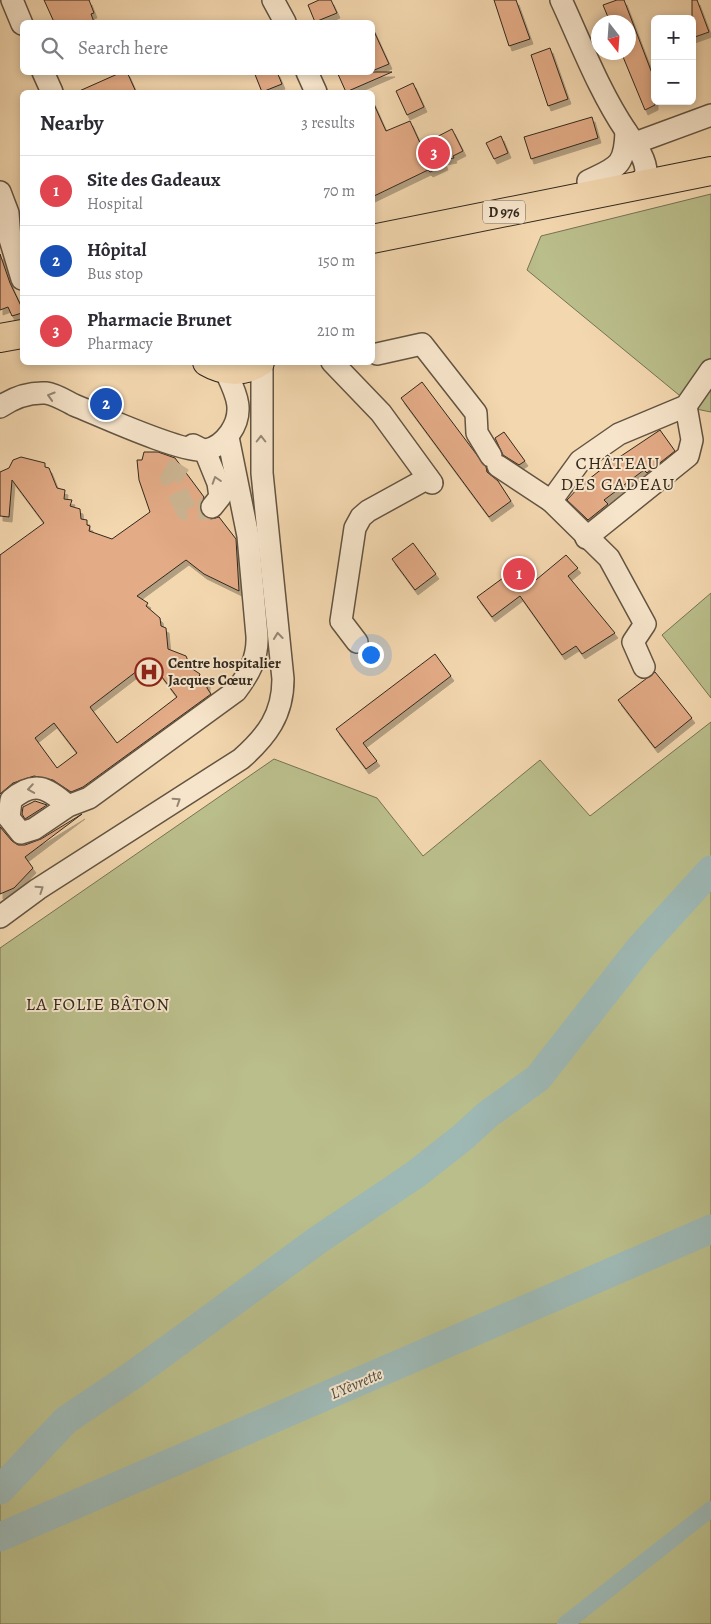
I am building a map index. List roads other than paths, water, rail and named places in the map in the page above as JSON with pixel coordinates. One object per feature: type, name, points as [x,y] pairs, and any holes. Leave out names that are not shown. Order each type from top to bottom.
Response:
[{"type":"main road","name":"D 976","points":[[375,238],[640,178],[711,155]]},
{"type":"main road","name":"D 976","points":[[375,221],[588,181],[711,171]]},
{"type":"main road","points":[[0,338],[20,334]]},
{"type":"main road","points":[[0,356],[20,352]]},
{"type":"main road","points":[[216,366],[245,369],[254,365]]},
{"type":"street","points":[[0,2],[4,0]]},
{"type":"street","points":[[12,0],[20,20]]},
{"type":"street","points":[[273,0],[284,20]]},
{"type":"street","points":[[561,0],[593,70],[631,137],[640,178]]},
{"type":"street","points":[[44,75],[51,90]]},
{"type":"street","points":[[308,75],[315,90]]},
{"type":"street","points":[[631,137],[711,115]]},
{"type":"street","points":[[588,181],[615,168],[622,161],[631,137]]},
{"type":"street","points":[[0,192],[8,213],[4,224],[20,273]]},
{"type":"street","points":[[377,354],[422,344],[476,414],[477,433],[494,461],[551,501],[586,538],[609,558],[645,624],[633,642],[644,666]]},
{"type":"street","points":[[0,917],[38,889],[241,759],[257,744],[276,718],[283,692],[283,679],[262,474],[261,365]]},
{"type":"street","points":[[335,365],[381,413],[430,480],[368,511],[356,528],[341,621],[357,642]]},
{"type":"street","points":[[192,454],[218,446],[228,437],[237,421],[240,407],[216,366]]},
{"type":"street","points":[[551,501],[580,461],[619,434],[686,406],[711,370]]},
{"type":"street","points":[[0,407],[12,399],[47,393],[96,414],[111,409],[192,454],[218,483],[220,497],[212,507]]},
{"type":"street","points":[[586,538],[688,456],[692,440],[686,406]]},
{"type":"street","points":[[68,806],[89,798],[236,691],[247,677],[257,648],[248,536],[228,437]]},
{"type":"street","points":[[248,536],[257,486],[262,474]]},
{"type":"waterway","points":[[0,1490],[66,1420],[133,1375],[318,1240],[416,1174],[463,1137],[487,1115],[538,1078],[640,948],[711,870]]},
{"type":"waterway","name":"L'Yèvrette","points":[[0,1537],[711,1229]]},
{"type":"waterway","points":[[565,1624],[711,1509]]},
{"type":"tunnel","points":[[180,464],[171,478],[186,510],[209,509],[212,507]]},
{"type":"place","name":"Pharmacie Brunet","points":[[434,153]]},
{"type":"place","name":"Hôpital","points":[[106,404]]},
{"type":"place","name":"Site des Gadeaux","points":[[519,574]]},
{"type":"place","name":"Centre hospitalier Jacques Cœur","points":[[149,672]]},
{"type":"district","name":"CHÂTEAU DES GADEAU","points":[[618,473]]},
{"type":"district","name":"LA FOLIE BÂTON","points":[[98,1004]]}]
